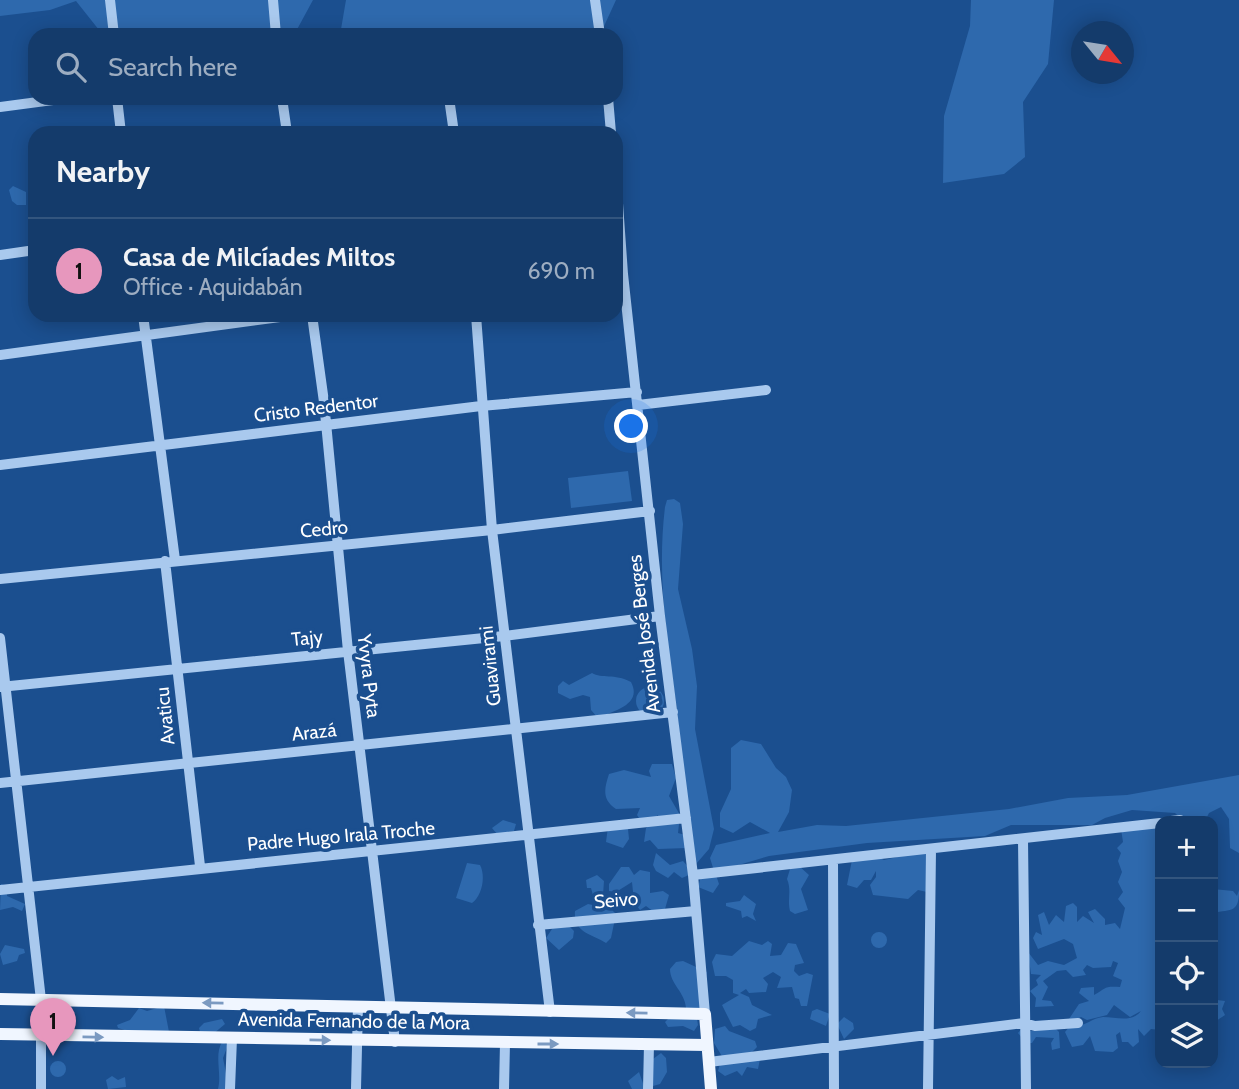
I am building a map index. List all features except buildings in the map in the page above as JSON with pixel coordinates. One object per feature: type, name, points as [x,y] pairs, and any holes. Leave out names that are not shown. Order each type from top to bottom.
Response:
[{"type":"main road","name":"Avenida Fernando de la Mora","points":[[0,999],[705,1014]]},
{"type":"main road","name":"Avenida José Berges","points":[[705,1014],[711,1089]]},
{"type":"main road","name":"Avenida Fernando de la Mora","points":[[0,1034],[707,1045]]},
{"type":"street","points":[[110,0],[113,28]]},
{"type":"street","points":[[272,0],[275,28]]},
{"type":"street","points":[[595,0],[599,28]]},
{"type":"street","points":[[0,107],[28,103]]},
{"type":"street","points":[[118,105],[120,126]]},
{"type":"street","points":[[283,105],[286,126]]},
{"type":"street","points":[[450,105],[453,126]]},
{"type":"street","points":[[609,105],[610,126]]},
{"type":"street","points":[[0,255],[28,251]]},
{"type":"street","name":"Avenida José Berges","points":[[623,294],[638,392],[660,616],[693,875],[705,1014]]},
{"type":"street","name":"Avaticu","points":[[144,322],[159,445],[178,669],[200,866]]},
{"type":"street","points":[[0,355],[243,322]]},
{"type":"street","name":"Yvyra Pyta","points":[[313,322],[326,425],[348,651],[395,1042]]},
{"type":"street","name":"Guavirami","points":[[476,322],[492,530],[550,1012]]},
{"type":"street","points":[[638,405],[766,390]]},
{"type":"street","name":"Cristo Redentor","points":[[0,465],[481,406],[638,392]]},
{"type":"street","name":"Cedro","points":[[0,579],[492,530],[650,511]]},
{"type":"street","name":"Tajy","points":[[3,687],[504,636],[660,616]]},
{"type":"street","points":[[0,638],[3,687],[41,1000],[41,1089]]},
{"type":"street","name":"Arazá","points":[[0,782],[673,712]]},
{"type":"street","name":"Padre Hugo Irala Troche","points":[[0,890],[200,866],[686,818]]},
{"type":"street","points":[[693,875],[1155,824]]},
{"type":"street","points":[[1023,840],[1026,1089]]},
{"type":"street","points":[[928,1089],[930,850]]},
{"type":"street","points":[[833,860],[834,1089]]},
{"type":"street","name":"Seivo","points":[[538,925],[696,911]]},
{"type":"street","points":[[356,1089],[358,1006]]},
{"type":"street","points":[[709,1062],[928,1033],[1024,1023],[1078,1023]]},
{"type":"street","points":[[230,1089],[232,1038]]},
{"type":"street","points":[[504,1089],[505,1043]]},
{"type":"street","points":[[648,1089],[649,1044]]},
{"type":"shaded area","points":[[0,0],[313,0],[298,28],[97,28],[76,1],[50,10],[0,16]]},
{"type":"shaded area","points":[[346,0],[616,0],[603,28],[341,28]]},
{"type":"shaded area","points":[[971,0],[1054,0],[1048,64],[1023,102],[1025,157],[1004,174],[943,183],[944,116],[970,26]]},
{"type":"shaded area","points":[[13,186],[26,192],[26,205],[17,205],[12,201],[9,190]]},
{"type":"shaded area","points":[[628,471],[632,501],[571,508],[568,478]]},
{"type":"shaded area","points":[[674,499],[680,503],[683,524],[678,589],[692,649],[697,686],[695,729],[714,829],[709,849],[696,864],[687,848],[658,849],[650,840],[644,842],[646,828],[658,821],[658,815],[654,819],[641,821],[637,815],[640,808],[616,809],[608,802],[605,794],[609,774],[624,770],[651,777],[649,771],[652,764],[672,764],[676,778],[669,796],[680,815],[678,833],[685,835],[680,735],[662,581],[665,507],[667,500]]},
{"type":"shaded area","points":[[592,673],[631,682],[634,690],[630,702],[598,718],[591,710],[590,697],[583,695],[570,699],[558,693],[558,686],[563,681],[569,685]]},
{"type":"shaded area","points":[[650,687],[660,691],[664,701],[660,711],[650,715],[640,711],[636,701],[640,691]]},
{"type":"shaded area","points":[[741,740],[761,744],[776,768],[786,777],[792,790],[789,812],[778,832],[817,825],[846,826],[1009,809],[1068,798],[1127,795],[1239,775],[1239,853],[1230,848],[1229,819],[1221,807],[1208,816],[1178,816],[1175,813],[1132,810],[1092,825],[1011,825],[985,836],[867,843],[769,856],[715,872],[719,884],[713,893],[698,887],[702,873],[714,871],[710,858],[716,845],[770,833],[750,822],[733,833],[720,827],[720,813],[731,789],[731,748]]},
{"type":"shaded area","points":[[503,820],[516,824],[514,831],[497,834],[492,828]]},
{"type":"shaded area","points":[[1155,825],[1155,1029],[1151,1029],[1144,1036],[1138,1029],[1139,1042],[1133,1047],[1128,1042],[1122,1042],[1120,1032],[1116,1035],[1118,1048],[1113,1052],[1095,1051],[1090,1036],[1083,1045],[1072,1047],[1065,1032],[1070,1026],[1080,1026],[1103,1017],[1128,1018],[1133,1017],[1141,1011],[1130,1017],[1114,1005],[1107,1015],[1087,1020],[1081,1017],[1069,1019],[1079,1004],[1089,1001],[1079,993],[1081,988],[1094,987],[1094,995],[1108,987],[1120,987],[1122,980],[1113,976],[1118,963],[1113,961],[1111,967],[1093,968],[1087,965],[1083,970],[1086,975],[1073,977],[1066,970],[1057,971],[1043,981],[1048,987],[1042,1000],[1051,1001],[1054,1006],[1035,1007],[1036,998],[1030,991],[1038,985],[1036,980],[1041,975],[1031,974],[1028,952],[1038,965],[1048,961],[1064,965],[1077,958],[1073,944],[1064,939],[1038,949],[1033,938],[1036,932],[1042,935],[1038,915],[1044,912],[1049,925],[1056,915],[1064,922],[1066,906],[1073,903],[1077,907],[1077,922],[1083,916],[1094,923],[1088,912],[1095,909],[1105,919],[1105,925],[1115,923],[1120,929],[1125,908],[1118,899],[1123,892],[1118,882],[1122,872],[1118,861],[1121,853],[1117,848],[1123,842],[1121,829],[1140,830]]},
{"type":"shaded area","points":[[608,827],[628,829],[629,839],[623,848],[606,842]]},
{"type":"shaded area","points":[[928,850],[927,892],[918,890],[908,899],[873,895],[870,885],[876,877],[876,871],[871,880],[864,880],[857,888],[847,885],[852,860],[878,857],[884,860]]},
{"type":"shaded area","points":[[656,853],[670,865],[683,861],[690,869],[689,875],[682,878],[674,872],[668,878],[656,871],[653,865]]},
{"type":"shaded area","points":[[467,863],[480,865],[483,875],[481,891],[472,903],[456,898]]},
{"type":"shaded area","points":[[799,866],[809,875],[801,889],[808,910],[795,914],[790,911],[787,879],[790,869]]},
{"type":"shaded area","points":[[621,867],[629,867],[634,875],[640,870],[650,872],[650,893],[663,891],[669,895],[665,909],[654,912],[646,906],[640,910],[634,902],[632,882],[616,892],[609,891],[609,884]]},
{"type":"shaded area","points":[[597,875],[604,881],[603,895],[608,898],[603,903],[594,899],[591,888],[587,888],[586,880]]},
{"type":"shaded area","points":[[1,884],[7,886],[7,896],[25,904],[22,911],[13,907],[0,910]]},
{"type":"shaded area","points":[[1218,890],[1233,891],[1237,896],[1239,890],[1238,903],[1230,910],[1218,912]]},
{"type":"shaded area","points":[[744,895],[756,904],[753,914],[756,921],[747,916],[742,918],[741,911],[726,906],[726,903],[740,901]]},
{"type":"shaded area","points":[[588,904],[611,909],[616,914],[611,938],[606,943],[584,932],[577,924],[575,911]]},
{"type":"shaded area","points":[[554,926],[569,926],[574,931],[573,938],[559,950],[546,938]]},
{"type":"shaded area","points":[[879,932],[887,940],[879,948],[871,940]]},
{"type":"shaded area","points":[[749,941],[762,945],[768,941],[772,944],[770,956],[781,955],[788,943],[796,944],[804,963],[795,965],[794,971],[799,976],[807,973],[813,975],[807,1006],[801,1006],[792,987],[777,988],[781,977],[773,972],[763,978],[768,984],[766,992],[749,993],[746,989],[740,993],[749,997],[752,1005],[772,1015],[758,1019],[756,1028],[750,1031],[740,1025],[733,1027],[722,1005],[739,995],[733,993],[733,980],[726,976],[715,976],[712,962],[716,954],[732,956]]},
{"type":"shaded area","points":[[5,945],[24,949],[25,953],[19,955],[17,961],[3,965],[0,954]]},
{"type":"shaded area","points":[[683,961],[707,972],[703,1009],[686,1008],[672,979],[670,969],[676,962]]},
{"type":"shaded area","points":[[1218,1000],[1225,1001],[1222,1009],[1225,1015],[1218,1020]]},
{"type":"shaded area","points":[[164,1006],[169,1032],[128,1031],[118,1028],[117,1025],[130,1020],[139,1008],[147,1011]]},
{"type":"shaded area","points":[[817,1009],[830,1014],[826,1026],[810,1019],[812,1011]]},
{"type":"shaded area","points":[[844,1017],[853,1023],[854,1029],[844,1039],[837,1024]]},
{"type":"shaded area","points":[[222,1019],[225,1024],[212,1035],[200,1032],[199,1028],[204,1023]]},
{"type":"shaded area","points":[[668,1019],[697,1019],[698,1025],[694,1031],[683,1026],[668,1027],[665,1022]]},
{"type":"shaded area","points":[[725,1026],[729,1031],[755,1041],[757,1047],[752,1052],[723,1058],[714,1043],[715,1029]]},
{"type":"shaded area","points":[[1023,1027],[1031,1031],[1055,1028],[1059,1032],[1060,1048],[1052,1050],[1051,1043],[1054,1038],[1036,1037],[1032,1043],[1026,1043],[1018,1033]]},
{"type":"shaded area","points":[[222,1042],[228,1045],[223,1058],[229,1089],[218,1089]]},
{"type":"shaded area","points":[[661,1053],[666,1058],[667,1072],[660,1084],[653,1086],[653,1059]]},
{"type":"shaded area","points":[[760,1059],[758,1069],[747,1067],[742,1076],[737,1071],[725,1076],[718,1071],[720,1064]]},
{"type":"shaded area","points":[[55,1061],[61,1061],[66,1069],[64,1075],[55,1077],[50,1072],[50,1066]]},
{"type":"shaded area","points":[[639,1072],[645,1089],[632,1089],[628,1081]]},
{"type":"shaded area","points":[[112,1076],[118,1080],[125,1077],[126,1087],[108,1089],[106,1080]]},
{"type":"place","name":"Casa de Milcíades Miltos","points":[[53,1056]]}]
